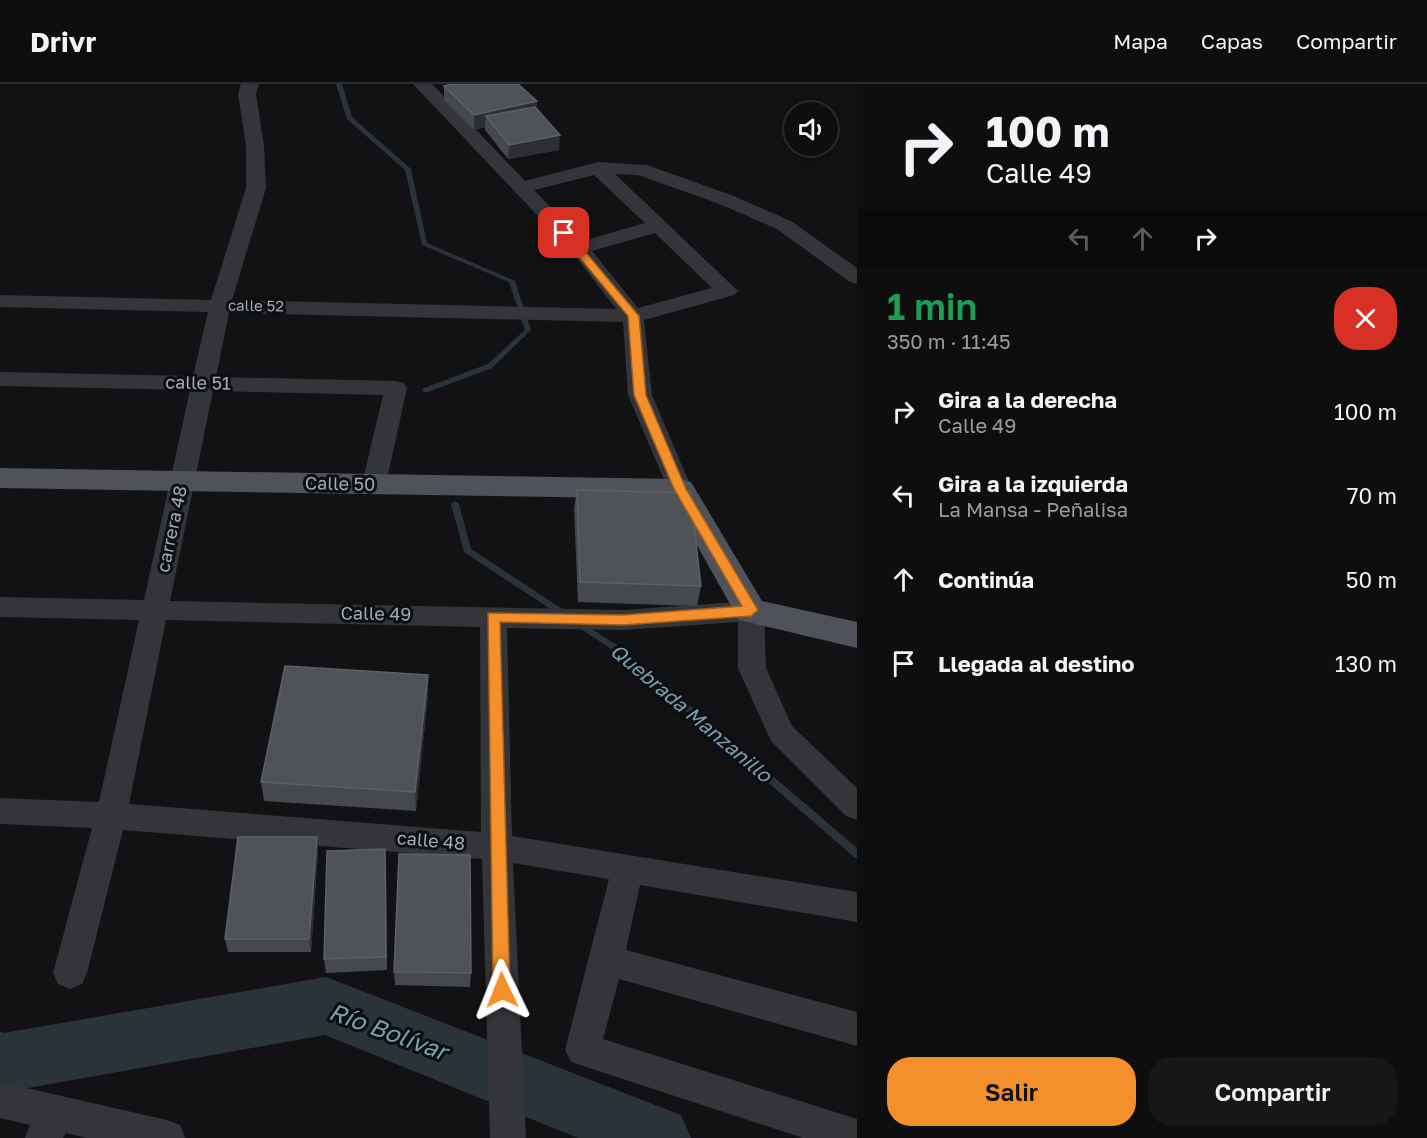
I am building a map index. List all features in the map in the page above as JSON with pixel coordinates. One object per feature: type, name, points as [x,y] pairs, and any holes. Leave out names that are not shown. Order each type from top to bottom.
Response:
[{"type":"main road","name":"Calle 50","points":[[0,478],[680,489]]},
{"type":"main road","points":[[680,489],[751,610],[857,635]]},
{"type":"street","name":"carrera 48","points":[[70,973],[111,816],[220,305],[256,188],[255,146],[247,94],[250,84]]},
{"type":"street","points":[[422,84],[579,248],[633,316],[640,395],[680,489]]},
{"type":"street","points":[[520,188],[598,168],[640,170],[724,199],[784,225],[857,278]]},
{"type":"street","points":[[598,168],[658,226]]},
{"type":"street","name":"calle 52","points":[[0,301],[633,316],[727,291],[658,226]]},
{"type":"street","points":[[579,248],[658,226]]},
{"type":"street","name":"calle 51","points":[[0,379],[396,388],[374,484]]},
{"type":"street","name":"Calle 49","points":[[0,607],[623,620],[751,610]]},
{"type":"street","points":[[751,610],[752,668],[780,733],[857,807]]},
{"type":"street","points":[[493,617],[497,847],[507,1137]]},
{"type":"street","name":"calle 48","points":[[0,811],[111,816],[497,847],[857,908]]},
{"type":"street","points":[[627,869],[607,960],[583,1050],[857,1137]]},
{"type":"street","points":[[607,960],[857,1029]]},
{"type":"street","points":[[0,1100],[50,1125],[167,1138]]},
{"type":"building","points":[[518,84],[537,101],[474,115],[444,86]]},
{"type":"building","points":[[535,107],[560,135],[509,145],[486,116]]},
{"type":"building","points":[[577,490],[690,493],[701,586],[580,582]]},
{"type":"building","points":[[285,666],[428,675],[415,792],[261,782]]},
{"type":"building","points":[[238,837],[317,837],[309,939],[225,939]]},
{"type":"building","points":[[385,849],[386,957],[324,959],[327,851]]},
{"type":"building","points":[[399,854],[470,855],[471,973],[394,972]]},
{"type":"waterway","name":"Quebrada Manzanillo","points":[[339,84],[349,118],[408,169],[424,244],[512,281],[528,330],[490,366],[426,390]]},
{"type":"waterway","name":"Quebrada Manzanillo","points":[[455,504],[467,550],[564,614]]},
{"type":"waterway","name":"Quebrada Manzanillo","points":[[578,623],[626,655],[857,854]]},
{"type":"waterway","name":"Río Bolívar","points":[[0,1062],[3,1064],[326,1006],[658,1138]]},
{"type":"route","points":[[502,990],[493,617],[623,620],[751,610],[680,489],[640,395],[633,316],[579,248],[564,233]]}]
